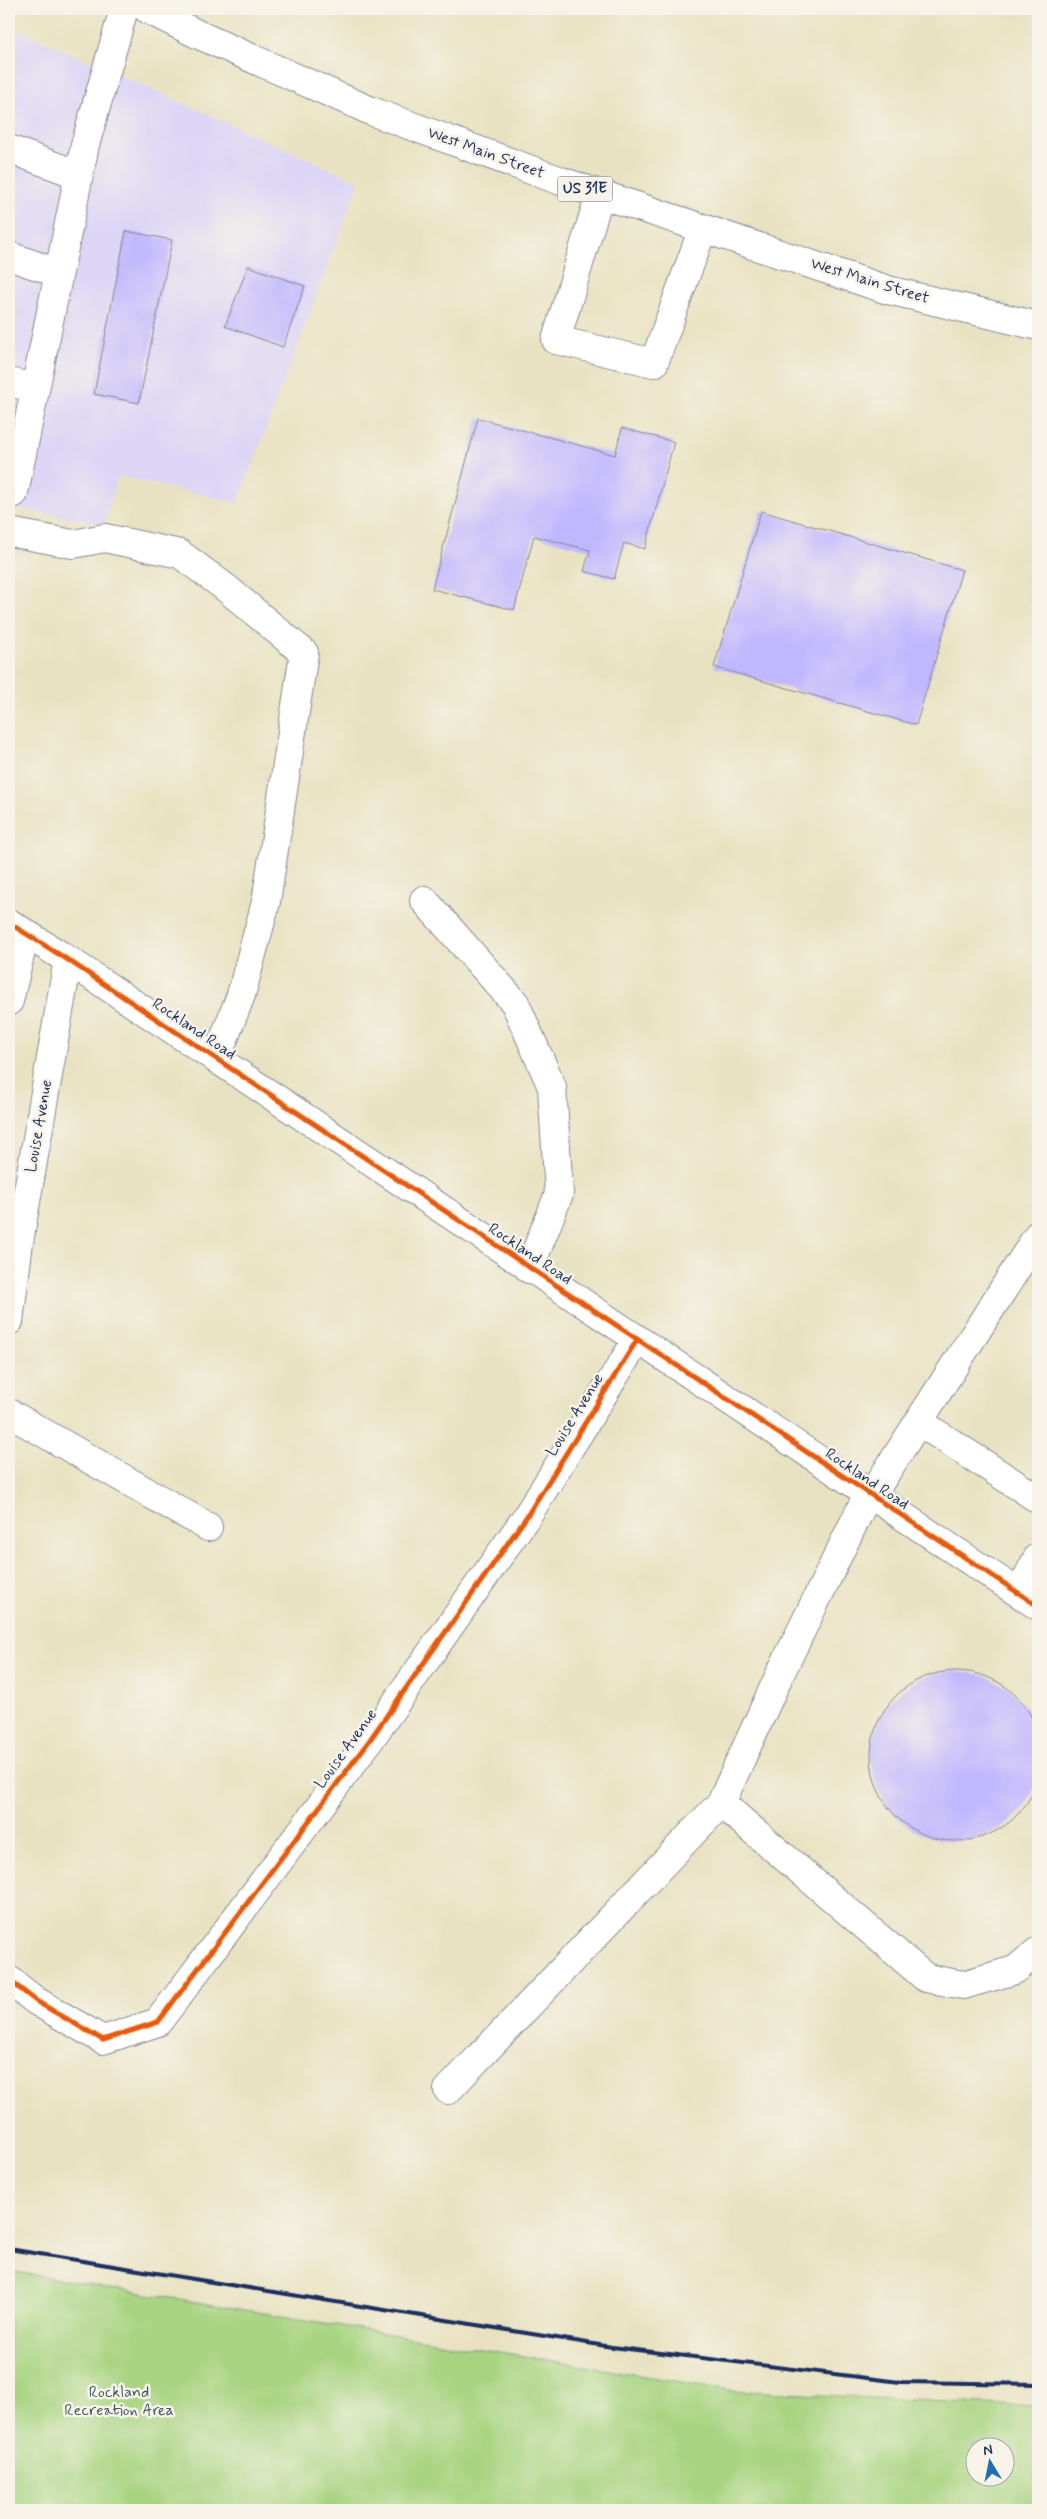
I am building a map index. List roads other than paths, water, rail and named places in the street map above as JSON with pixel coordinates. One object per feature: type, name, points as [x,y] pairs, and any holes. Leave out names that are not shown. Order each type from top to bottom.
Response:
[{"type":"street","points":[[10,500],[85,145],[124,9]]},
{"type":"street","name":"West Main Street","points":[[146,9],[197,34],[371,111],[600,194],[888,290],[1038,326]]},
{"type":"street","points":[[9,149],[79,174]]},
{"type":"street","points":[[600,194],[556,340],[654,364],[703,228]]},
{"type":"street","points":[[9,256],[58,274]]},
{"type":"street","points":[[9,382],[35,388]]},
{"type":"street","points":[[9,532],[73,544],[105,538],[180,554],[226,588],[304,653],[266,902],[241,995],[216,1059]]},
{"type":"street","points":[[424,900],[515,1003],[552,1086],[559,1194],[529,1269]]},
{"type":"street","points":[[9,1001],[17,928]]},
{"type":"street","name":"Rockland Road","points":[[17,928],[68,960],[1028,1600]]},
{"type":"street","name":"Louise Avenue","points":[[9,1321],[19,1242],[68,960]]},
{"type":"street","points":[[448,2090],[721,1803],[779,1676],[869,1495],[919,1422],[1038,1234]]},
{"type":"street","name":"Louise Avenue","points":[[9,1980],[36,2001],[103,2040],[158,2022],[369,1740],[521,1524],[637,1340]]},
{"type":"street","points":[[9,1413],[208,1527]]},
{"type":"street","points":[[919,1422],[1038,1499]]},
{"type":"street","points":[[1028,1600],[1038,1557]]},
{"type":"street","points":[[721,1803],[926,1978],[963,1984],[1015,1970],[1038,1951]]},
{"type":"railway","points":[[9,2249],[612,2347],[900,2382],[1038,2384]]},
{"type":"park label","name":"Rockland Recreation Area","points":[[119,2401]]}]
